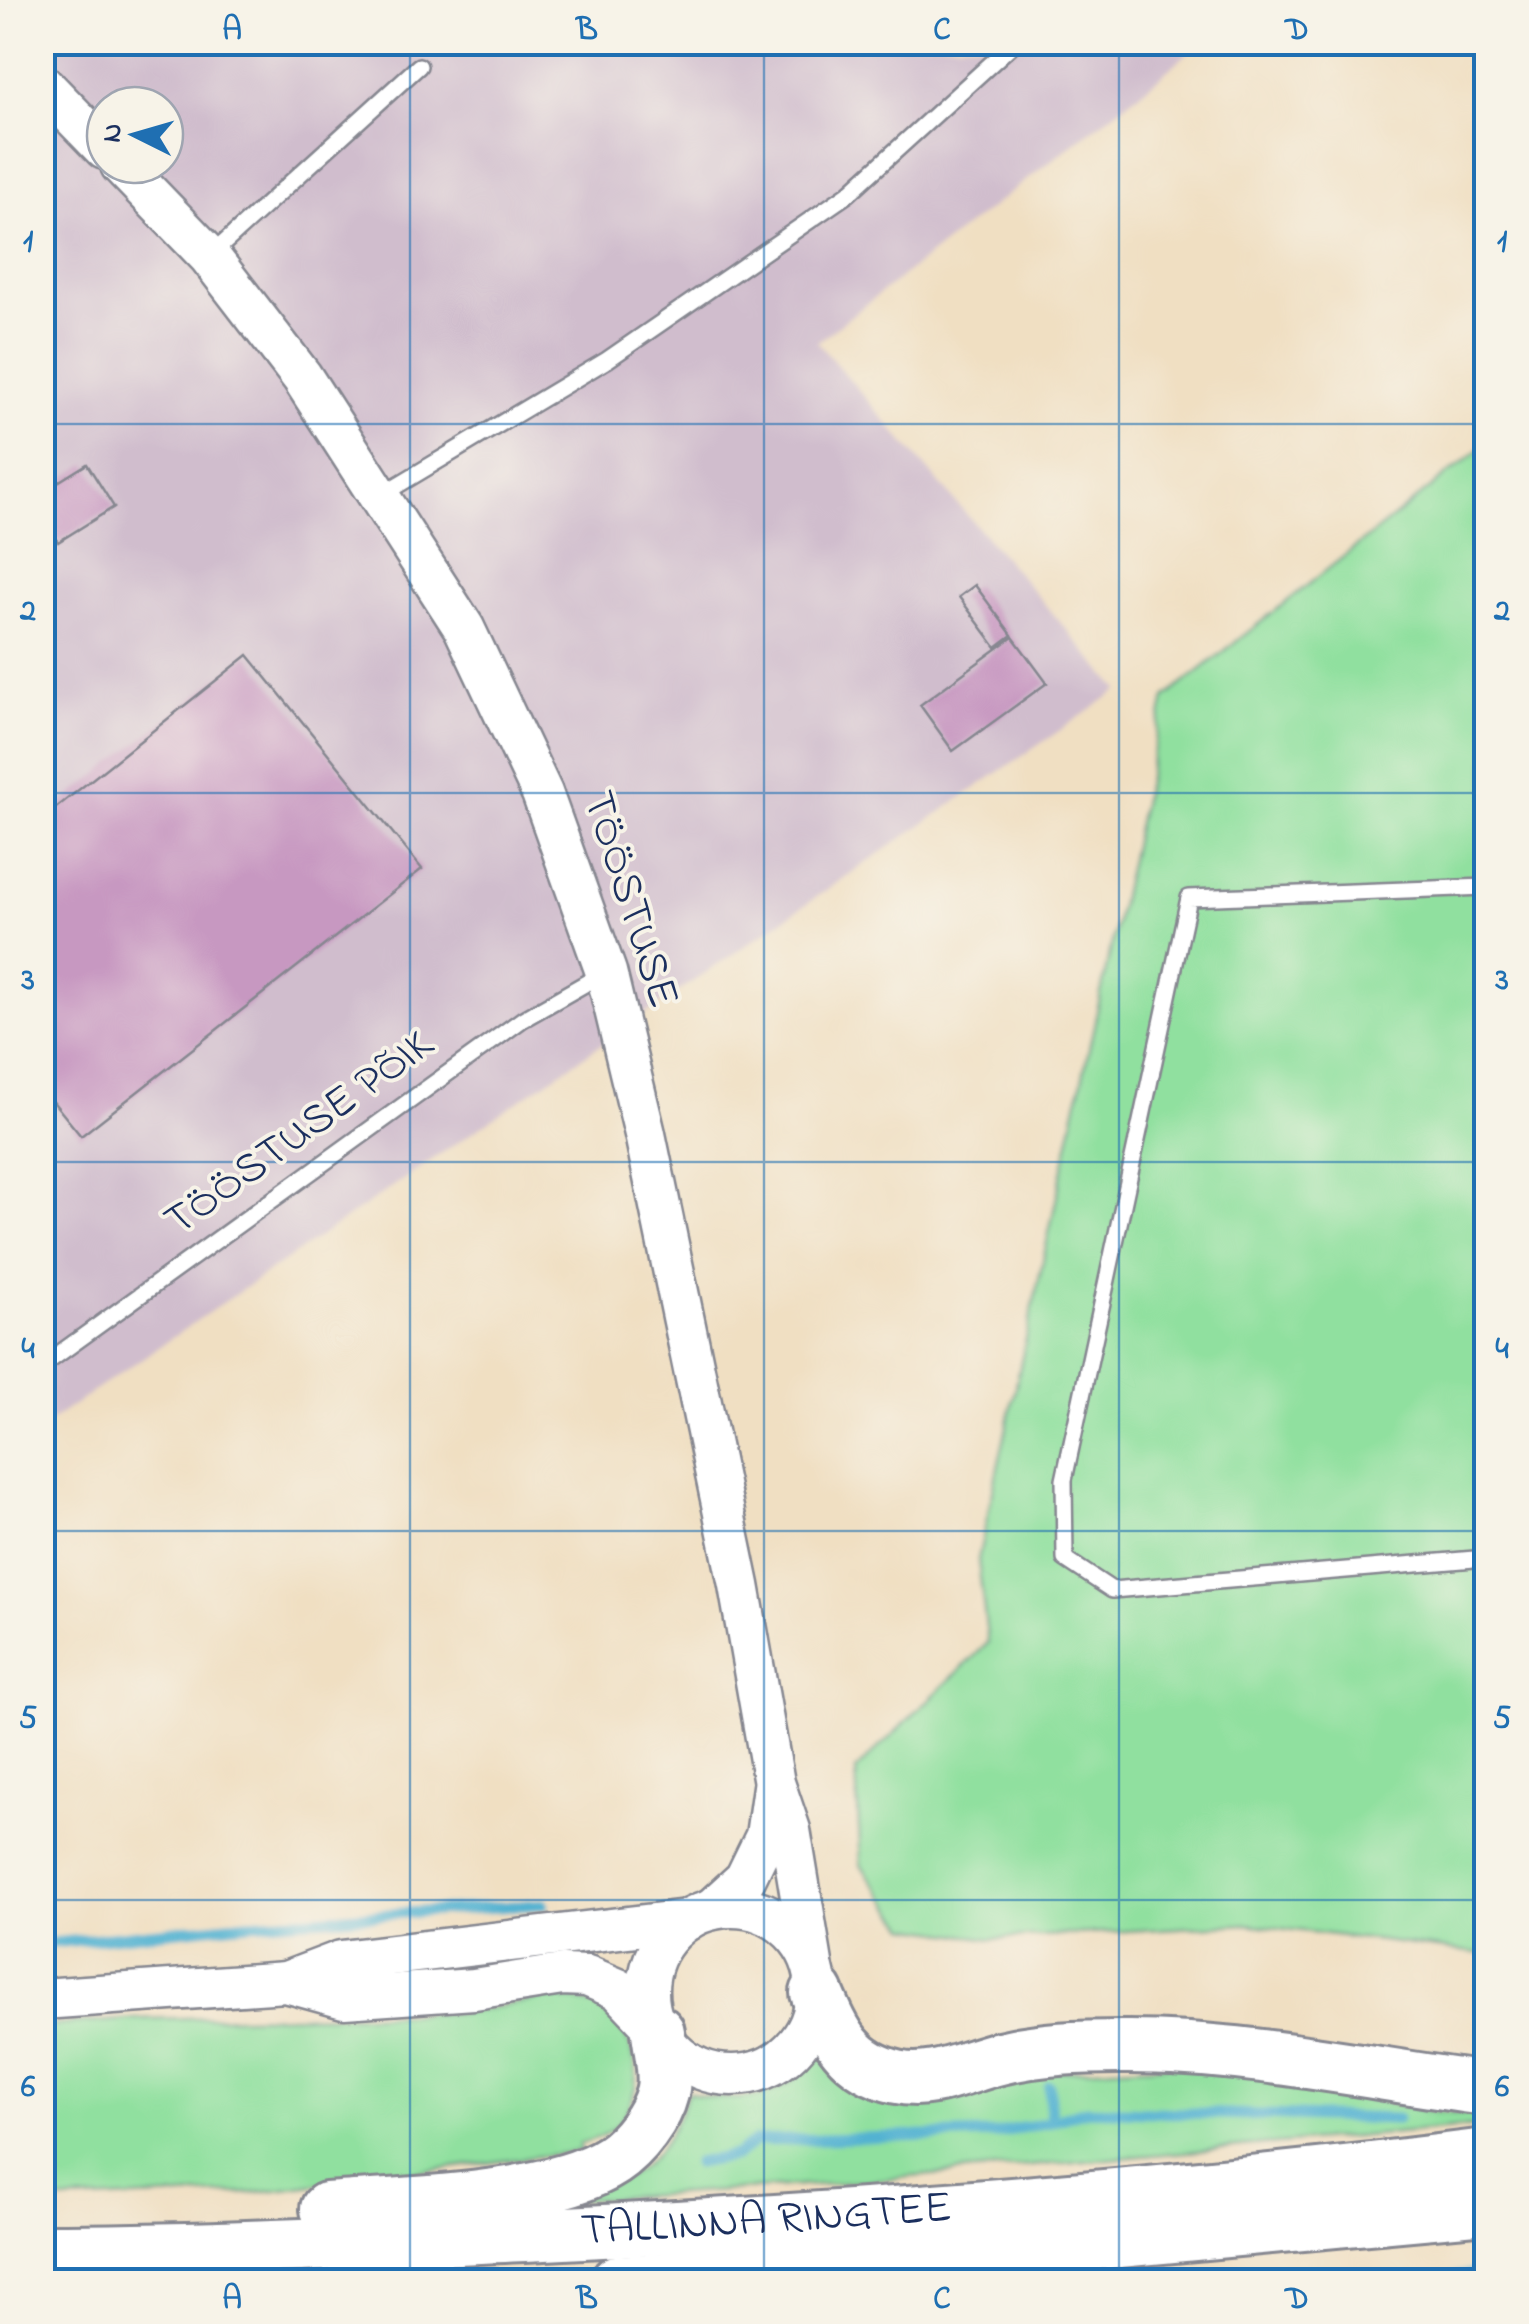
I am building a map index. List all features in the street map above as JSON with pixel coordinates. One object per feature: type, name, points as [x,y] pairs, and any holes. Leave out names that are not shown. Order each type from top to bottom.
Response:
[{"type":"highway","points":[[814,1978],[837,2040],[858,2061],[894,2077],[920,2080],[1001,2058],[1053,2049],[1122,2047],[1212,2049],[1486,2089]]},
{"type":"highway","points":[[42,2221],[279,2213],[462,2199],[558,2183],[614,2160],[647,2125],[664,2090],[658,2032]]},
{"type":"highway","name":"TALLINNA RINGTEE","points":[[42,2251],[322,2244],[693,2227],[984,2208],[1300,2179],[1486,2155]]},
{"type":"highway","name":"TALLINNA RINGTEE","points":[[617,2282],[816,2269],[1486,2207]]},
{"type":"street","points":[[42,84],[85,128]]},
{"type":"street","name":"TÖÖSTUSE","points":[[140,185],[209,256],[302,376],[464,628],[542,793],[606,972],[687,1324],[740,1584],[774,1783],[790,1830],[814,1978]]},
{"type":"street","name":"TÖÖSTUSE","points":[[699,1914],[745,1879],[766,1836],[774,1783]]},
{"type":"street","points":[[42,1999],[286,1982],[341,1960],[737,1907],[761,1912],[783,1924],[800,1941],[814,1978],[811,2020],[798,2044],[777,2062],[752,2073],[724,2075],[698,2068],[675,2053],[618,1989],[587,1976],[537,1977],[474,1989],[344,1998],[286,1982]]},
{"type":"street","points":[[658,2032],[650,2008],[648,1982],[661,1948],[699,1914]]},
{"type":"lane","points":[[380,496],[607,360],[848,194],[1015,42]]},
{"type":"lane","points":[[209,256],[419,66]]},
{"type":"lane","points":[[1486,887],[1189,898],[1064,1480],[1065,1559],[1112,1590],[1486,1558]]},
{"type":"lane","name":"TÖÖSTUSE PÕIK","points":[[42,1366],[523,1020],[606,972]]},
{"type":"shaded area","points":[[43,43],[1200,43],[817,342],[1119,690],[43,1426]]},
{"type":"green space","points":[[1486,444],[1486,1954],[1246,1924],[991,1939],[907,1927],[861,1865],[856,1770],[988,1643],[978,1560],[1165,698]]},
{"type":"green space","points":[[548,1998],[583,2002],[609,2017],[630,2045],[635,2062],[633,2096],[626,2112],[611,2130],[579,2144],[581,2151],[252,2193],[43,2202],[43,2026],[135,2019],[461,2013]]},
{"type":"green space","points":[[818,2054],[855,2087],[883,2102],[924,2104],[1035,2072],[1191,2064],[1434,2112],[1486,2116],[1486,2125],[831,2184],[551,2202],[638,2170],[664,2143],[688,2092],[725,2098],[760,2095],[792,2081]]},
{"type":"building","points":[[87,464],[114,507],[58,542],[42,517],[42,492]]},
{"type":"building","points":[[975,585],[1012,635],[996,647],[959,597]]},
{"type":"building","points":[[1013,637],[1047,683],[953,751],[920,705]]},
{"type":"building","points":[[248,655],[422,869],[81,1136],[42,1088],[42,819]]},
{"type":"waterway","points":[[42,1944],[248,1923],[543,1904]]},
{"type":"waterway","points":[[1049,2086],[1051,2121],[1086,2110],[1397,2119]]},
{"type":"waterway","points":[[696,2163],[735,2156],[756,2141],[995,2134],[1051,2121]]},
{"type":"waterway","points":[[1425,2282],[1486,2273]]}]
